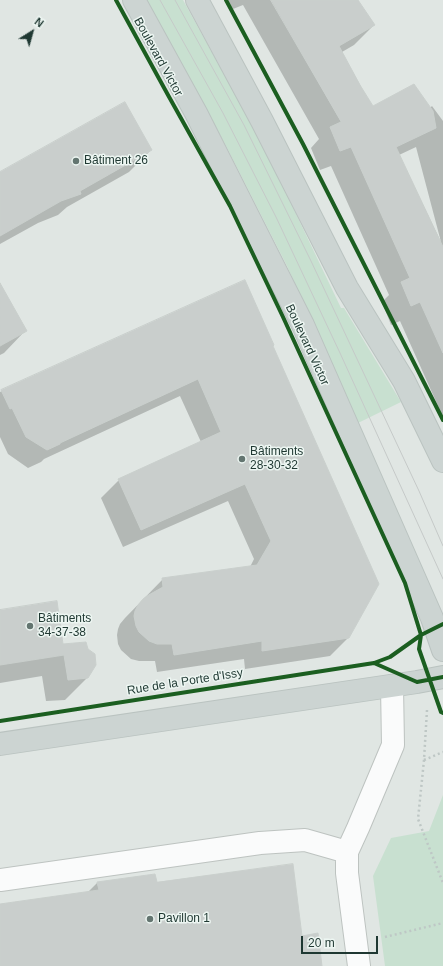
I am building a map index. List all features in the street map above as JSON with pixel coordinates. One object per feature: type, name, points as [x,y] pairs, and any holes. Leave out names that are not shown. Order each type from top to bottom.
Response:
[{"type":"main road","name":"Boulevard Victor","points":[[134,0],[196,113],[303,324],[432,618],[443,650]]},
{"type":"main road","points":[[197,0],[262,121],[347,288],[404,381],[443,460]]},
{"type":"main road","points":[[0,744],[392,686],[443,677]]},
{"type":"lane","points":[[358,966],[347,873],[348,852],[393,745],[392,686]]},
{"type":"lane","points":[[0,880],[260,843],[305,840],[348,852]]},
{"type":"path","points":[[427,710],[418,819],[443,883]]},
{"type":"path","points":[[424,760],[443,752]]},
{"type":"path","points":[[385,936],[443,922]]},
{"type":"green space","points":[[146,0],[183,0],[263,145],[341,308],[344,308],[401,402],[358,423],[287,266],[225,144]]},
{"type":"green space","points":[[443,795],[443,966],[385,966],[373,876],[391,838],[429,831]]},
{"type":"building","points":[[271,0],[358,0],[375,25],[339,46],[373,106],[414,84],[433,111],[436,128],[396,147],[443,247],[443,353],[420,302],[411,306],[401,282],[410,278],[351,147],[340,151],[330,127],[341,122]]},
{"type":"building","name":"Bâtiment 26","points":[[125,102],[152,150],[80,191],[81,194],[61,201],[0,236],[0,172]]},
{"type":"building","name":"Bâtiments 28-30-32","points":[[245,280],[379,584],[349,638],[262,651],[262,641],[174,655],[172,644],[157,644],[149,641],[139,632],[134,616],[138,605],[143,599],[163,587],[162,578],[257,565],[271,541],[245,484],[141,530],[118,479],[221,432],[198,379],[47,450],[26,437],[12,408],[10,409],[1,390]]},
{"type":"building","points":[[0,283],[27,331],[0,346]]},
{"type":"building","name":"Bâtiments 34-37-38","points":[[57,601],[63,644],[86,642],[88,649],[95,654],[96,665],[88,678],[68,680],[64,655],[0,665],[0,610]]},
{"type":"building","name":"Pavillon 1","points":[[293,864],[302,936],[318,933],[322,966],[0,966],[0,904],[99,890],[97,882],[155,874],[157,882]]},
{"type":"tram line","points":[[160,0],[223,113],[276,217],[443,579]]},
{"type":"tram line","points":[[175,0],[244,125],[311,261],[419,491],[443,546]]},
{"type":"cycle path","points":[[116,0],[230,206],[283,317],[405,583],[421,635],[419,649],[441,712],[443,713]]},
{"type":"cycle path","points":[[226,0],[303,144],[443,420]]},
{"type":"cycle path","name":"Rue de la Porte d'Issy","points":[[0,721],[374,663],[390,657],[421,635],[443,624]]},
{"type":"cycle path","points":[[374,663],[417,682],[443,677]]},
{"type":"place","name":"Bâtiment 26","points":[[76,161]]},
{"type":"place","name":"Bâtiments 28-30-32","points":[[242,459]]},
{"type":"place","name":"Bâtiments 34-37-38","points":[[30,626]]},
{"type":"place","name":"Pavillon 1","points":[[150,919]]}]
